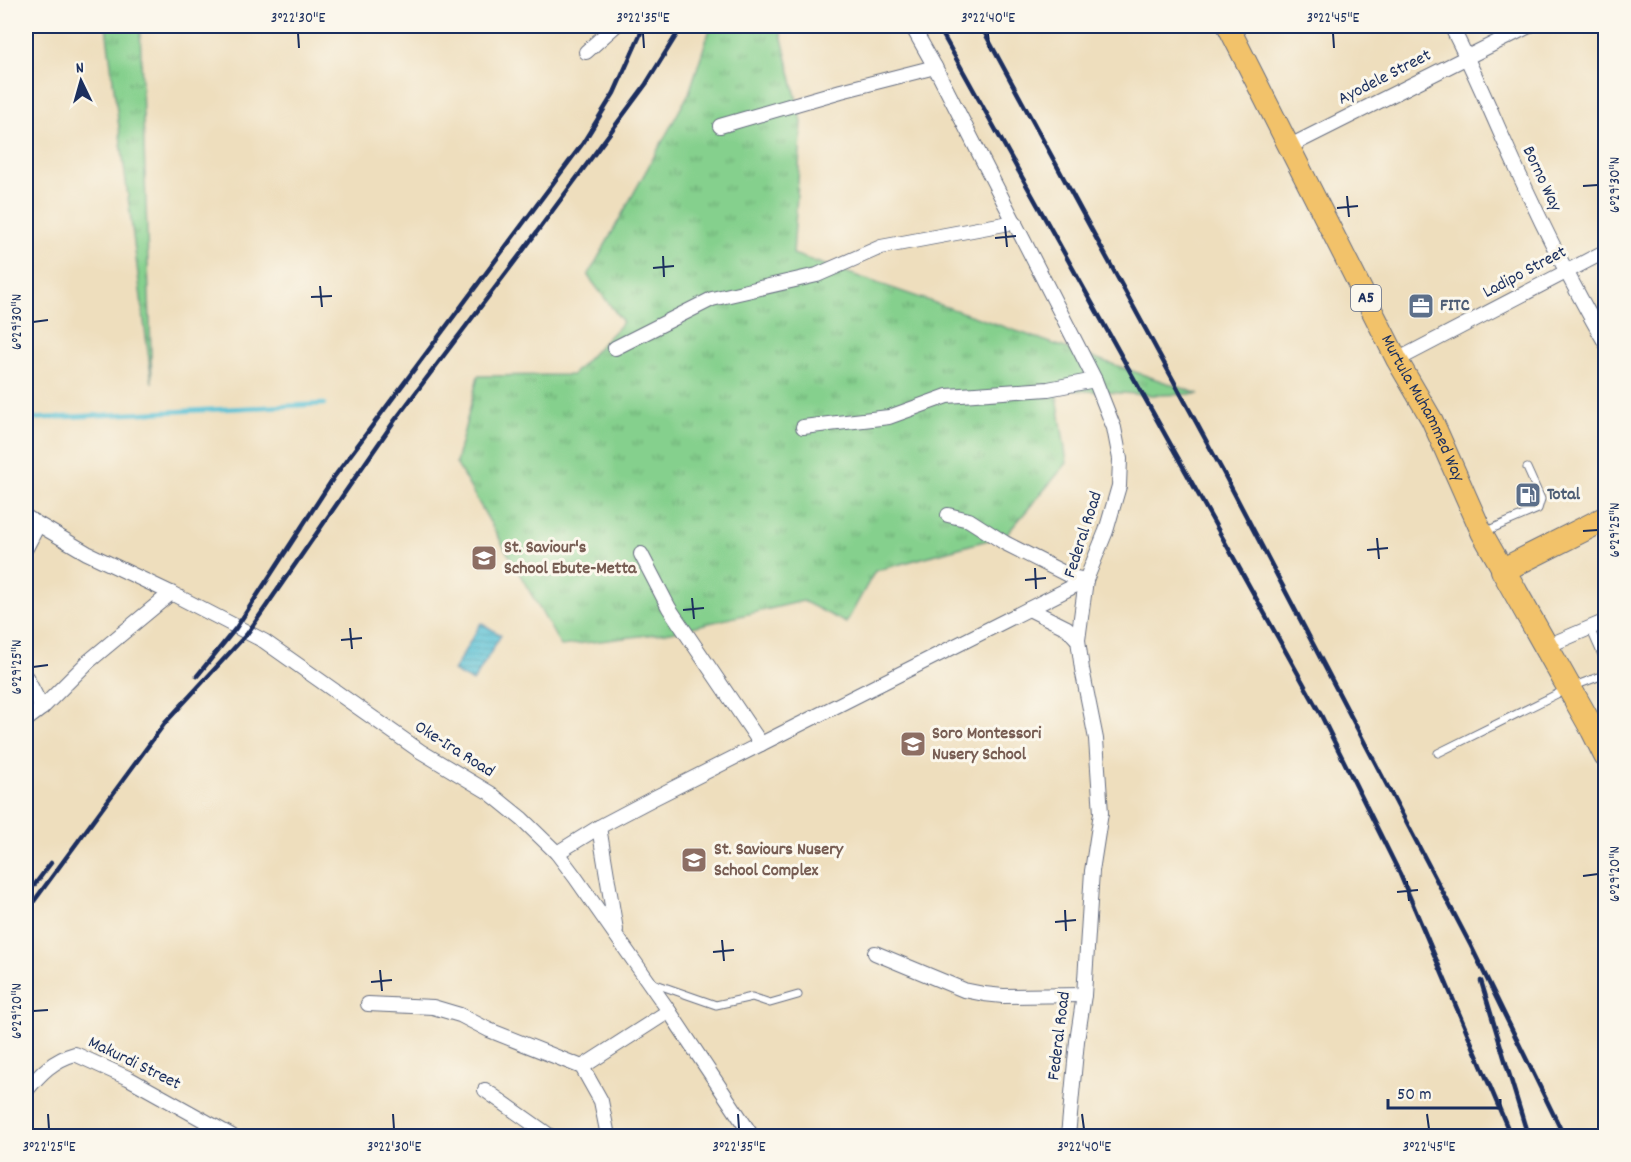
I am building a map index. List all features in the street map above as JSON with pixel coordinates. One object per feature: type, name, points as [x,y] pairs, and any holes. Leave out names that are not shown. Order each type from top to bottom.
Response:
[{"type":"highway","points":[[1503,570],[1605,518]]},
{"type":"highway","name":"Murtula Muhammed Way","points":[[1503,570],[1545,647],[1596,729],[1605,756]]},
{"type":"main road","name":"Murtula Muhammed Way","points":[[1228,26],[1397,360],[1432,420],[1482,533],[1503,570]]},
{"type":"street","points":[[586,52],[615,26]]},
{"type":"street","name":"Federal Road","points":[[912,26],[1095,380],[1114,428],[1120,459],[1119,486],[1106,531],[1086,580],[1078,640],[1096,739],[1101,813],[1092,871],[1084,995],[1068,1137]]},
{"type":"street","name":"Borno Way","points":[[1451,26],[1467,56],[1514,165],[1565,272],[1605,344]]},
{"type":"street","name":"Ayodele Street","points":[[1290,146],[1529,26]]},
{"type":"street","points":[[720,126],[935,67]]},
{"type":"street","points":[[615,348],[712,299],[817,275],[881,246],[1015,222]]},
{"type":"street","name":"Ladipo Street","points":[[1397,360],[1605,251]]},
{"type":"street","points":[[803,427],[889,417],[947,396],[1048,389],[1095,380]]},
{"type":"street","points":[[948,515],[969,520],[1005,543],[1072,577],[1086,580]]},
{"type":"street","points":[[26,548],[32,521]]},
{"type":"street","name":"Oke-Ira Road","points":[[32,521],[87,553],[264,641],[420,751],[490,793],[522,819],[557,854],[616,935],[752,1137]]},
{"type":"street","points":[[641,554],[669,608],[761,744]]},
{"type":"street","points":[[557,854],[598,827],[1086,580]]},
{"type":"street","points":[[26,720],[42,708],[89,661],[171,593]]},
{"type":"street","points":[[1029,609],[1066,628],[1078,640]]},
{"type":"street","points":[[1545,647],[1605,621]]},
{"type":"street","points":[[26,677],[42,708]]},
{"type":"street","points":[[598,827],[616,935]]},
{"type":"street","points":[[875,953],[964,990],[1003,996],[1084,995]]},
{"type":"street","points":[[368,1004],[433,1007],[460,1015],[489,1030],[582,1067],[601,1101],[608,1137]]},
{"type":"street","points":[[582,1067],[669,1011]]},
{"type":"street","name":"Makurdi Street","points":[[26,1091],[60,1058],[75,1054],[120,1074],[232,1137]]},
{"type":"street","points":[[486,1090],[550,1137]]},
{"type":"lane","points":[[1482,533],[1538,509],[1541,499],[1527,468]]},
{"type":"lane","points":[[1590,628],[1605,664]]},
{"type":"lane","points":[[1438,753],[1569,688],[1605,674]]},
{"type":"lane","points":[[648,981],[716,1005],[752,997],[770,1003],[798,995]]},
{"type":"green space","points":[[106,26],[140,26],[152,383]]},
{"type":"green space","points":[[711,26],[780,26],[802,122],[793,254],[1199,394],[1153,395],[1056,389],[1067,463],[1006,535],[875,571],[846,623],[803,601],[671,632],[561,646],[456,463],[478,376],[572,375],[623,322],[588,276],[689,93]]},
{"type":"water","points":[[481,623],[501,635],[473,682],[453,671]]},
{"type":"waterway","points":[[26,419],[324,404]]},
{"type":"railway","points":[[197,676],[236,628],[334,477],[583,143],[614,93],[644,26]]},
{"type":"railway","points":[[26,912],[165,723],[247,634],[395,420],[646,84],[682,26]]},
{"type":"railway","points":[[938,26],[1321,715],[1400,874],[1511,1136]]},
{"type":"railway","points":[[981,26],[1221,468],[1471,946],[1564,1136]]},
{"type":"railway","points":[[26,896],[51,863]]},
{"type":"railway","points":[[1481,981],[1528,1136]]},
{"type":"place","name":"FITC","points":[[1421,306]]},
{"type":"place","name":"Total","points":[[1528,495]]},
{"type":"place","name":"St. Saviour's School Ebute-Metta","points":[[484,558]]},
{"type":"place","name":"Soro Montessori Nusery School","points":[[913,744]]},
{"type":"place","name":"St. Saviours Nusery School Complex","points":[[694,860]]}]
